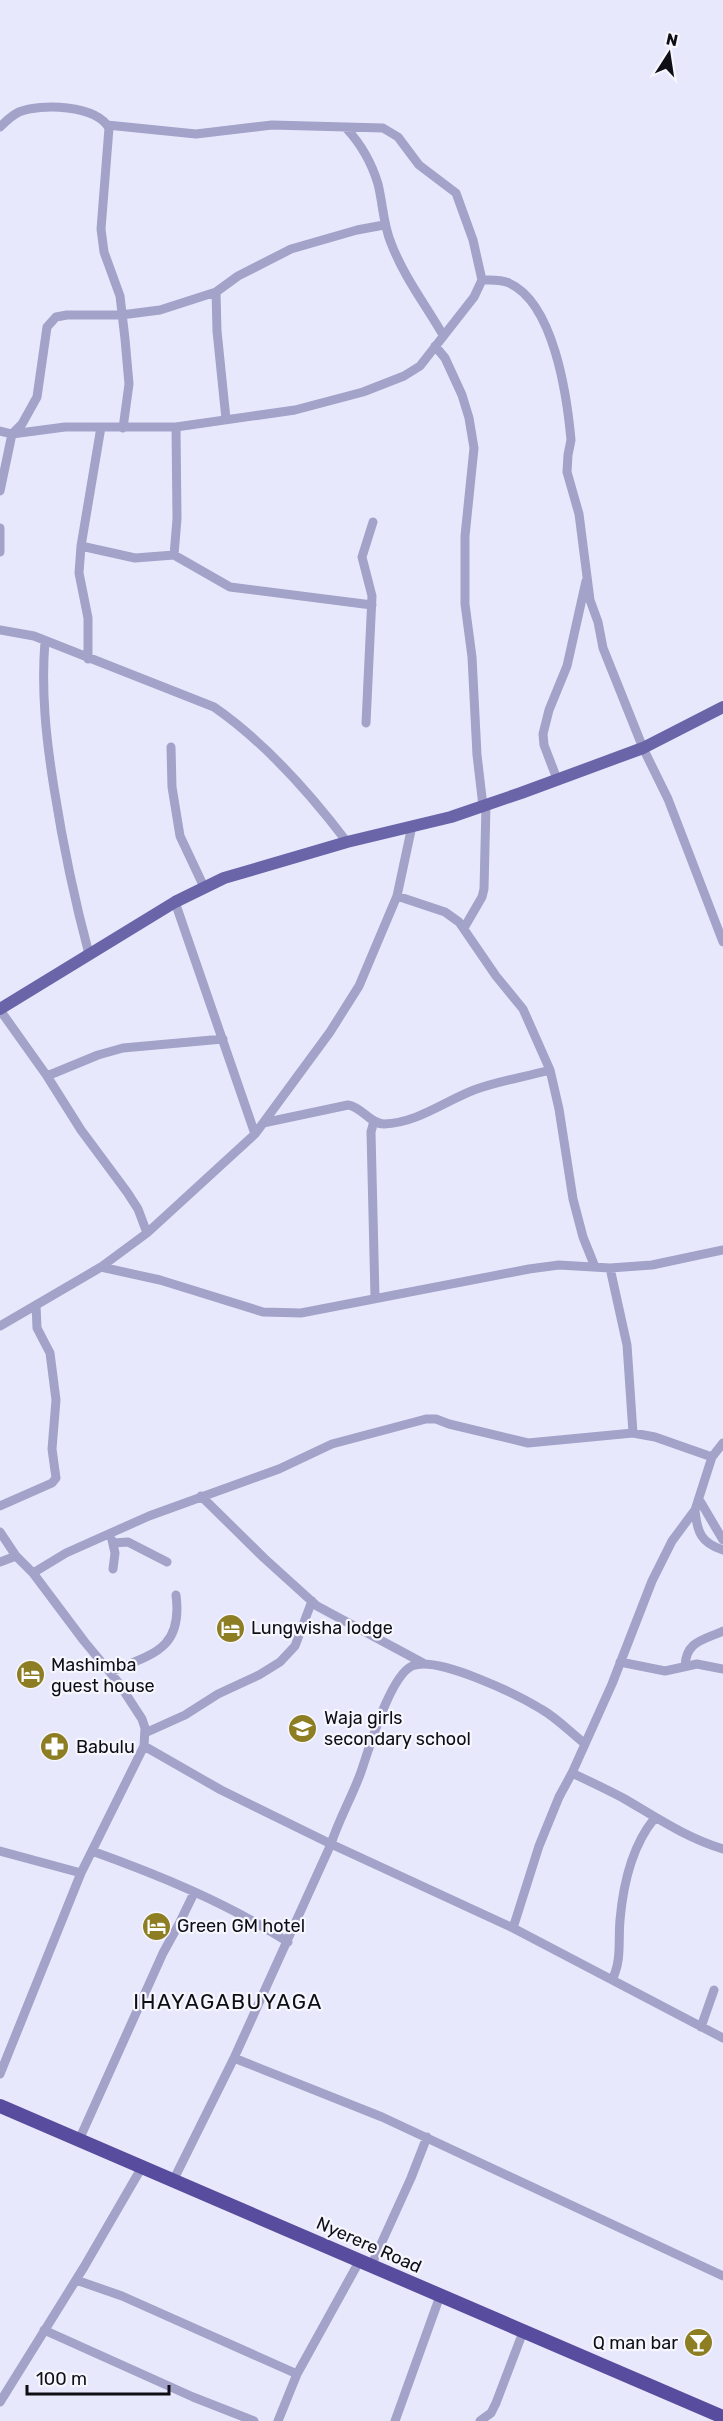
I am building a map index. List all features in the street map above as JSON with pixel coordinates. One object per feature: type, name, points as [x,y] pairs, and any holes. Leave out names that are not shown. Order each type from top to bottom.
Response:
[{"type":"highway","name":"Nyerere Road","points":[[0,2106],[723,2417]]},
{"type":"main road","points":[[0,1009],[175,902],[224,878],[484,805],[643,748],[723,707]]},
{"type":"street","points":[[0,127],[17,112],[43,107],[81,111],[102,120],[107,125],[109,131],[101,217],[102,239],[106,260],[117,283],[129,384],[123,428]]},
{"type":"street","points":[[0,431],[12,434],[65,427],[176,427],[294,410],[363,392],[404,376],[420,366],[474,297],[482,280],[473,240],[456,193],[419,165],[398,137],[383,128],[272,125],[196,134],[107,125]]},
{"type":"street","points":[[346,128],[361,147],[373,170],[384,225],[410,285],[443,335]]},
{"type":"street","points":[[0,491],[12,434],[22,424],[37,397],[50,322],[56,317],[121,315],[160,310],[216,292],[238,276],[291,249],[357,230],[384,225]]},
{"type":"street","points":[[482,280],[507,282],[518,287],[530,298],[554,344],[570,429],[567,472],[579,514],[590,600],[598,622],[603,648],[643,748],[668,799],[723,942]]},
{"type":"street","points":[[216,292],[217,331],[226,419]]},
{"type":"street","points":[[435,346],[445,358],[462,395],[471,424],[474,448],[465,536],[465,604],[472,657],[477,755],[484,805],[484,889],[482,897],[464,928]]},
{"type":"street","points":[[88,659],[88,618],[79,573],[81,546],[101,427]]},
{"type":"street","points":[[174,555],[177,519],[176,427]]},
{"type":"street","points":[[366,723],[372,597],[363,557],[373,522]]},
{"type":"street","points":[[0,528],[0,552]]},
{"type":"street","points":[[81,546],[135,558],[174,555],[230,587],[372,605]]},
{"type":"street","points":[[557,779],[544,745],[543,734],[549,710],[572,651],[587,576]]},
{"type":"street","points":[[0,630],[34,636],[88,659],[186,694],[214,707],[284,767],[347,842]]},
{"type":"street","points":[[45,641],[42,675],[48,752],[70,882],[89,954]]},
{"type":"street","points":[[171,747],[172,787],[180,836],[204,887]]},
{"type":"street","points":[[0,1326],[101,1267],[147,1233],[255,1134],[330,1032],[359,986],[397,896],[412,826]]},
{"type":"street","points":[[397,896],[445,912],[464,928],[484,960],[523,1009],[550,1070],[559,1109],[573,1198],[583,1237],[595,1267]]},
{"type":"street","points":[[175,902],[255,1134]]},
{"type":"street","points":[[0,1009],[81,1130],[127,1192],[138,1209],[147,1233]]},
{"type":"street","points":[[47,1076],[123,1048],[223,1040]]},
{"type":"street","points":[[263,1123],[348,1105],[361,1110],[374,1121],[384,1124],[430,1112],[476,1090],[550,1070]]},
{"type":"street","points":[[374,1121],[371,1132],[375,1297]]},
{"type":"street","points":[[101,1267],[160,1280],[262,1312],[301,1313],[529,1269],[559,1265],[610,1268],[684,1260],[723,1250]]},
{"type":"street","points":[[610,1268],[627,1345],[633,1433]]},
{"type":"street","points":[[0,1506],[56,1478],[52,1449],[56,1400],[50,1353],[37,1328],[36,1305]]},
{"type":"street","points":[[33,1573],[66,1552],[109,1532],[279,1469],[332,1444],[426,1419],[436,1419],[528,1443],[633,1433],[655,1437],[712,1457]]},
{"type":"street","points":[[513,1928],[559,1797],[572,1773],[620,1662],[652,1581],[672,1541],[697,1506],[712,1457],[723,1443]]},
{"type":"street","points":[[201,1496],[317,1606],[423,1663],[463,1672],[541,1709],[584,1743]]},
{"type":"street","points":[[697,1506],[723,1540]]},
{"type":"street","points":[[697,1506],[698,1531],[702,1539],[723,1550]]},
{"type":"street","points":[[0,1532],[16,1556],[33,1573],[110,1672],[142,1719],[146,1732],[144,1746],[81,1873],[0,2074]]},
{"type":"street","points":[[109,1532],[115,1553],[113,1569]]},
{"type":"street","points":[[113,1543],[128,1542],[167,1562]]},
{"type":"street","points":[[0,1562],[16,1556]]},
{"type":"street","points":[[110,1672],[139,1660],[168,1641],[175,1632],[178,1619],[176,1595]]},
{"type":"street","points":[[146,1732],[185,1715],[218,1694],[260,1675],[280,1662],[296,1646],[312,1601]]},
{"type":"street","points":[[686,1666],[687,1654],[694,1644],[723,1631]]},
{"type":"street","points":[[620,1662],[665,1671],[697,1664],[723,1669]]},
{"type":"street","points":[[173,2181],[288,1942],[331,1844],[360,1774],[371,1739],[393,1689],[407,1669],[423,1663]]},
{"type":"street","points":[[144,1746],[221,1790],[331,1844],[513,1928],[723,2038]]},
{"type":"street","points":[[572,1773],[615,1794],[654,1819],[702,1842],[723,1849]]},
{"type":"street","points":[[612,1980],[620,1958],[620,1919],[629,1869],[639,1842],[654,1819]]},
{"type":"street","points":[[0,1851],[81,1873]]},
{"type":"street","points":[[92,1851],[138,1868],[251,1918],[288,1942]]},
{"type":"street","points":[[79,2140],[150,1980],[194,1893]]},
{"type":"street","points":[[701,2027],[714,1990]]},
{"type":"street","points":[[234,2058],[382,2117],[723,2277]]},
{"type":"street","points":[[278,2421],[297,2374],[366,2263],[411,2178],[427,2138]]},
{"type":"street","points":[[0,2402],[76,2280],[142,2166]]},
{"type":"street","points":[[76,2280],[122,2296],[297,2374]]},
{"type":"street","points":[[394,2421],[440,2296]]},
{"type":"street","points":[[44,2330],[193,2397],[254,2421]]},
{"type":"street","points":[[480,2421],[490,2413],[496,2403],[523,2332]]},
{"type":"place","name":"Lungwisha lodge","points":[[230,1628]]},
{"type":"place","name":"Mashimba guest house","points":[[30,1675]]},
{"type":"place","name":"Waja girls secondary school","points":[[303,1728]]},
{"type":"place","name":"Babulu","points":[[55,1747]]},
{"type":"place","name":"Green GM hotel","points":[[156,1926]]},
{"type":"place","name":"Q man bar","points":[[699,2343]]},
{"type":"district","name":"IHAYAGABUYAGA","points":[[228,2002]]}]
